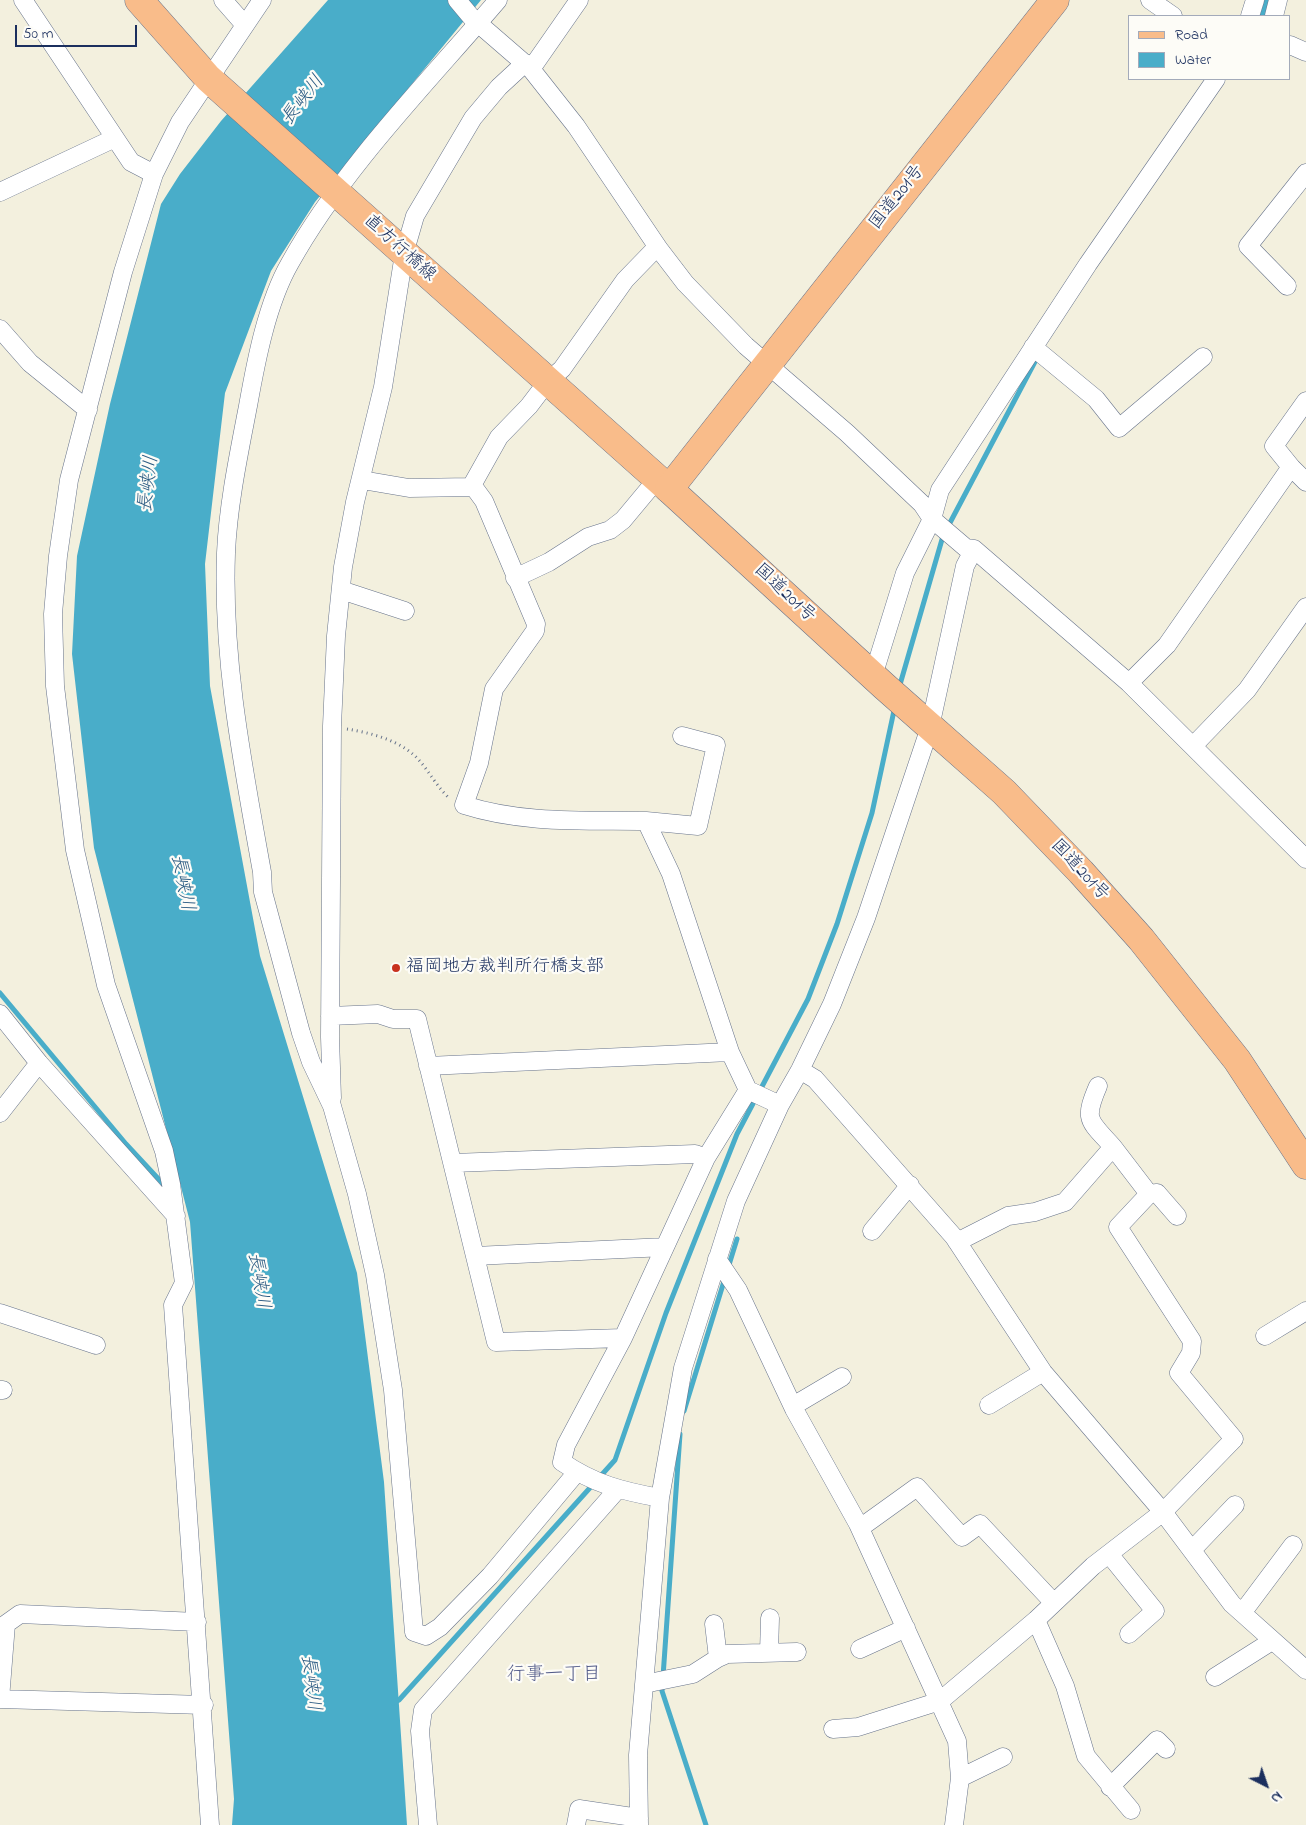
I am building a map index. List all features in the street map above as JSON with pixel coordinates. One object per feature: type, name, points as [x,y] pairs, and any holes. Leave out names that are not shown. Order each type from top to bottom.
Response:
[{"type":"main road","name":"直方行橋線","points":[[139,0],[215,85],[664,484]]},
{"type":"main road","name":"国道201号","points":[[1046,3],[766,363],[664,484],[879,681],[1004,792],[1141,939],[1237,1060],[1306,1165]]},
{"type":"street","points":[[23,0],[131,162],[154,174]]},
{"type":"street","points":[[223,0],[244,24]]},
{"type":"street","points":[[210,1825],[204,1705],[173,1305],[184,1283],[176,1216],[164,1151],[106,985],[84,900],[75,850],[55,686],[54,614],[58,556],[69,480],[123,272],[154,174],[180,122],[215,85],[244,24],[262,0]]},
{"type":"street","points":[[457,0],[475,21],[528,66],[576,126],[657,247],[692,290],[746,346],[847,433],[922,504],[935,522],[970,549],[1128,683],[1306,859]]},
{"type":"street","points":[[498,0],[475,21],[333,188],[289,264],[258,354],[239,452],[226,551],[227,652],[234,709],[262,872],[263,892],[301,1033],[311,1062],[332,1106],[363,1221],[375,1275],[394,1390],[414,1632],[426,1636],[440,1626],[490,1576],[577,1472]]},
{"type":"street","points":[[332,1106],[330,1016],[332,726],[341,590],[343,567],[383,387],[404,254],[415,216],[473,118],[499,87],[528,66],[579,0]]},
{"type":"street","points":[[1150,0],[1172,15]]},
{"type":"street","points":[[1250,15],[1255,0]]},
{"type":"street","points":[[1274,15],[1278,0]]},
{"type":"street","points":[[1291,45],[1306,52]]},
{"type":"street","points":[[879,681],[905,573],[935,522],[940,490],[1033,347],[1215,80]]},
{"type":"street","points":[[0,192],[115,138]]},
{"type":"street","points":[[1287,286],[1248,246],[1306,173]]},
{"type":"street","points":[[362,480],[409,488],[467,489],[472,486],[492,445],[529,406],[548,381],[562,369],[574,354],[594,321],[625,280],[657,247]]},
{"type":"street","points":[[0,329],[30,363],[88,410]]},
{"type":"street","points":[[1033,347],[1096,399],[1119,428],[1203,357]]},
{"type":"street","points":[[1306,400],[1274,446],[1306,482]]},
{"type":"street","points":[[1128,683],[1167,645],[1291,466]]},
{"type":"street","points":[[515,578],[549,562],[588,537],[610,530],[664,484]]},
{"type":"street","points":[[472,486],[484,501],[515,578],[535,618],[535,631],[494,689],[479,763],[464,805],[508,816],[533,819],[646,821],[698,826],[716,746],[682,736]]},
{"type":"street","points":[[576,1825],[579,1809],[639,1822],[638,1755],[660,1498],[682,1368],[736,1201],[776,1103],[800,1070],[832,1004],[866,918],[928,725],[970,549]]},
{"type":"street","points":[[341,590],[405,611]]},
{"type":"street","points":[[1193,746],[1247,690],[1306,607]]},
{"type":"street","points":[[646,821],[671,874],[730,1052],[748,1090],[776,1103]]},
{"type":"street","points":[[0,1014],[39,1063],[176,1216]]},
{"type":"street","points":[[330,1016],[378,1014],[393,1019],[417,1019],[496,1342],[623,1338]]},
{"type":"street","points":[[301,1033],[309,1038],[330,1037]]},
{"type":"street","points":[[428,1066],[730,1052]]},
{"type":"street","points":[[0,1113],[39,1063]]},
{"type":"street","points":[[800,1070],[815,1079],[910,1185],[957,1242],[1043,1372],[1163,1512],[1232,1604],[1306,1669]]},
{"type":"street","points":[[1098,1086],[1088,1110],[1090,1122],[1113,1147],[1149,1194]]},
{"type":"street","points":[[660,1498],[613,1488],[577,1472],[562,1462],[566,1445],[623,1338],[706,1158],[748,1090]]},
{"type":"street","points":[[957,1242],[1008,1216],[1036,1212],[1065,1202],[1113,1147]]},
{"type":"street","points":[[453,1163],[695,1154],[706,1158]]},
{"type":"street","points":[[872,1231],[910,1185]]},
{"type":"street","points":[[834,1729],[858,1727],[940,1701],[1036,1620],[1109,1554],[1163,1512],[1234,1440],[1179,1373],[1191,1353],[1192,1341],[1118,1226],[1149,1194],[1157,1193],[1177,1216]]},
{"type":"street","points":[[475,1256],[665,1246]]},
{"type":"street","points":[[717,1259],[738,1290],[793,1406],[860,1528],[957,1740],[960,1778],[954,1825]]},
{"type":"street","points":[[1266,1336],[1306,1310]]},
{"type":"street","points":[[0,1313],[96,1345]]},
{"type":"street","points":[[989,1405],[1043,1372]]},
{"type":"street","points":[[793,1406],[842,1378]]},
{"type":"street","points":[[860,1528],[917,1487],[962,1537],[980,1524],[1054,1603]]},
{"type":"street","points":[[428,1825],[420,1731],[423,1710],[613,1488]]},
{"type":"street","points":[[1192,1550],[1235,1505]]},
{"type":"street","points":[[1242,1613],[1294,1545]]},
{"type":"street","points":[[1109,1554],[1155,1611],[1129,1634]]},
{"type":"street","points":[[197,1622],[20,1614],[6,1624],[0,1699],[204,1705]]},
{"type":"street","points":[[769,1653],[770,1618]]},
{"type":"street","points":[[1036,1620],[1065,1686],[1086,1756],[1131,1810]]},
{"type":"street","points":[[714,1624],[718,1658]]},
{"type":"street","points":[[860,1649],[906,1628]]},
{"type":"street","points":[[1215,1677],[1272,1641]]},
{"type":"street","points":[[644,1684],[693,1674],[727,1654],[797,1652]]},
{"type":"street","points":[[1110,1787],[1157,1740]]},
{"type":"street","points":[[960,1778],[1003,1757]]},
{"type":"path","points":[[332,726],[379,736],[405,749],[416,757],[447,797],[464,805]]},
{"type":"water","name":"長峡川","points":[[328,0],[481,0],[315,202],[271,271],[225,393],[205,564],[210,686],[260,956],[357,1273],[384,1482],[407,1825],[232,1825],[234,1799],[190,1222],[94,848],[72,654],[77,556],[110,404],[161,204],[180,174],[221,121]]},
{"type":"waterway","points":[[1262,15],[1267,0]]},
{"type":"waterway","points":[[899,688],[943,536],[1038,356]]},
{"type":"waterway","points":[[393,1703],[399,1700],[615,1460],[666,1313],[737,1134],[808,999],[837,924],[872,813],[895,706]]},
{"type":"waterway","points":[[0,993],[126,1144],[165,1186]]},
{"type":"waterway","points":[[728,1268],[737,1239]]},
{"type":"waterway","points":[[684,1411],[725,1278]]},
{"type":"waterway","points":[[680,1434],[662,1691],[706,1825]]},
{"type":"place","name":"福岡地方裁判所行橋支部","points":[[396,968]]},
{"type":"district","name":"行事一丁目","points":[[554,1676]]}]
